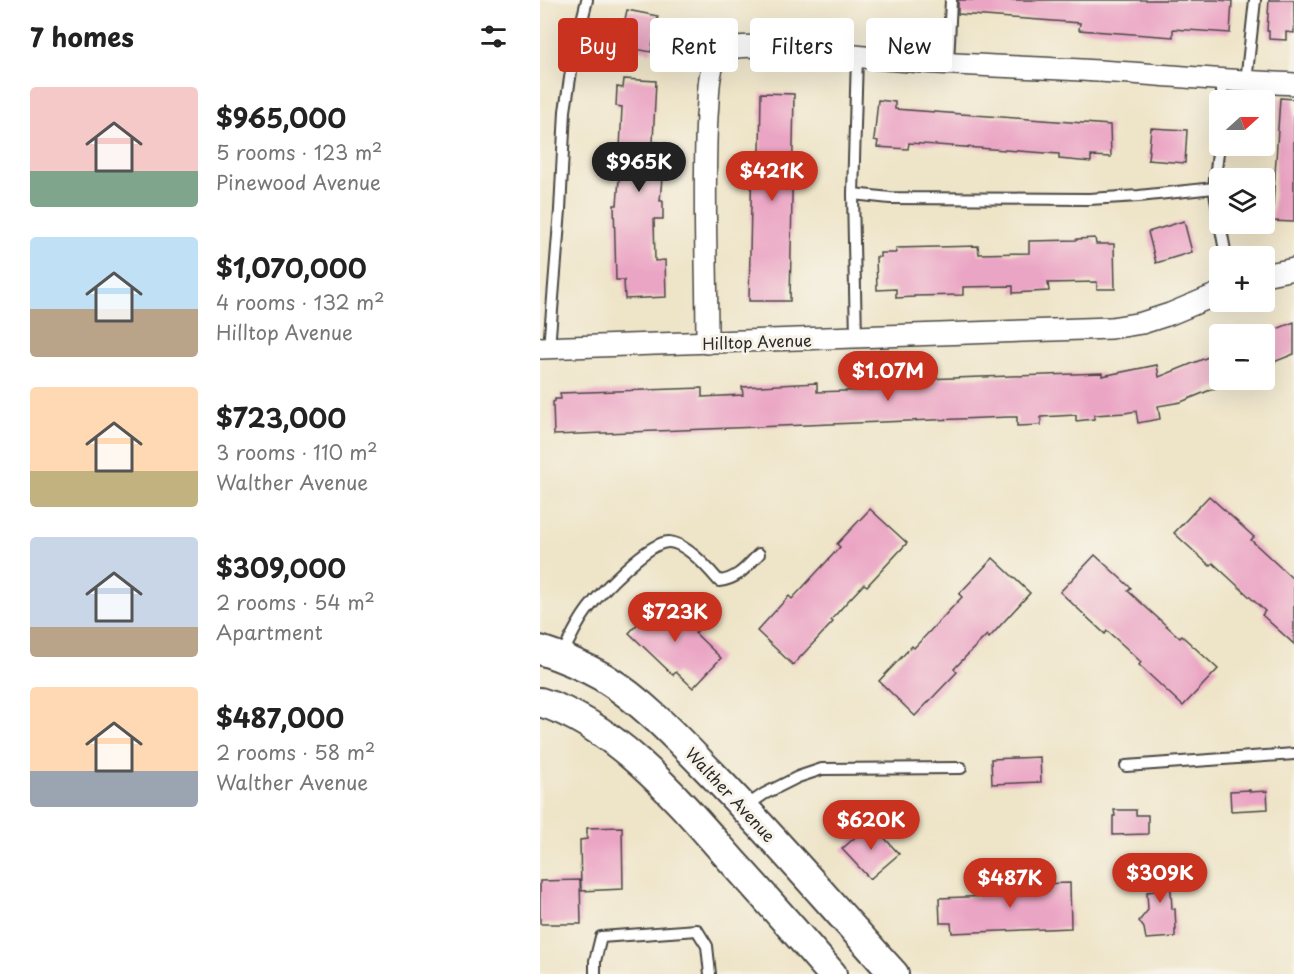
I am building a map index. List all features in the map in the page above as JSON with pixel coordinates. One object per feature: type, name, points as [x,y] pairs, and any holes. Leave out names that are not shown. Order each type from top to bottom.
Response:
[{"type":"main road","name":"Walther Avenue","points":[[550,653],[572,661],[604,678],[634,700],[679,740],[745,807],[894,974]]},
{"type":"main road","points":[[540,702],[586,722],[619,745],[658,780],[832,974]]},
{"type":"street","points":[[707,343],[706,143],[710,80],[719,52],[735,46],[762,46],[866,58]]},
{"type":"street","points":[[952,63],[1091,70],[1222,90],[1246,82],[1294,84]]},
{"type":"street","points":[[1275,272],[1294,268]]},
{"type":"street","name":"Hilltop Avenue","points":[[544,348],[1111,328],[1143,323],[1209,298]]},
{"type":"lane","points":[[544,348],[560,210],[565,111],[574,52],[587,0]]},
{"type":"lane","points":[[950,18],[951,0]]},
{"type":"lane","points":[[1246,82],[1255,0]]},
{"type":"lane","points":[[856,337],[853,194],[857,57]]},
{"type":"lane","points":[[853,194],[890,198],[1089,199],[1209,189]]},
{"type":"lane","points":[[550,653],[576,628],[588,608],[628,567],[645,552],[663,542],[680,546],[698,558],[718,581],[728,580],[735,576],[759,554]]},
{"type":"lane","points":[[1126,766],[1294,754]]},
{"type":"lane","points":[[745,807],[764,794],[798,777],[822,769],[961,768]]},
{"type":"lane","points":[[595,974],[595,961],[601,937],[697,930],[707,946],[710,974]]},
{"type":"building","points":[[958,0],[1232,1],[1230,33],[1173,29],[1173,37],[1079,30],[1080,23],[958,14]]},
{"type":"building","points":[[1269,0],[1294,0],[1294,33],[1286,32],[1286,40],[1269,39],[1269,31],[1267,31]]},
{"type":"building","points":[[627,10],[658,16],[658,18],[650,18],[650,52],[638,50],[638,18],[625,18]]},
{"type":"building","points":[[624,79],[656,81],[653,142],[665,143],[660,201],[663,201],[663,219],[654,219],[655,261],[665,260],[666,297],[625,299],[624,280],[616,280],[614,205],[617,205],[620,166],[613,166],[614,148],[620,149],[622,107],[616,106],[617,87],[623,88]]},
{"type":"building","points":[[761,93],[794,94],[790,301],[749,301],[752,157],[758,158],[758,151],[760,151]]},
{"type":"building","points":[[1280,98],[1294,99],[1294,222],[1275,221],[1275,175]]},
{"type":"building","points":[[878,100],[895,102],[895,109],[1110,125],[1111,157],[1091,156],[1091,162],[1059,159],[1059,154],[909,143],[908,149],[877,147],[878,141],[874,140]]},
{"type":"building","points":[[1151,128],[1187,130],[1185,163],[1148,160]]},
{"type":"building","points":[[1184,221],[1192,252],[1156,263],[1148,232]]},
{"type":"building","points":[[1095,238],[1096,244],[1114,244],[1115,289],[1097,289],[1097,282],[1048,283],[1049,291],[1013,293],[1013,286],[963,287],[963,295],[896,298],[896,289],[877,290],[876,257],[880,257],[880,253],[896,253],[896,248],[978,246],[979,254],[1029,253],[1029,241]]},
{"type":"building","points":[[1294,322],[1294,354],[1275,362],[1275,330]]},
{"type":"building","points":[[1209,357],[1210,390],[1181,402],[1158,406],[1160,419],[1138,423],[1136,411],[1094,415],[1094,419],[1076,421],[1076,415],[1041,417],[1041,425],[1017,426],[1017,417],[1009,417],[554,435],[553,402],[555,399],[561,399],[560,393],[702,388],[702,397],[743,395],[742,387],[817,383],[817,392],[895,389],[895,380],[1102,373],[1102,376],[1157,365],[1159,377]]},
{"type":"building","points":[[1209,496],[1254,537],[1251,540],[1294,580],[1294,644],[1262,615],[1265,611],[1213,563],[1210,566],[1174,533]]},
{"type":"building","points":[[870,509],[907,543],[867,586],[864,584],[847,602],[831,620],[833,622],[793,665],[757,631],[789,596],[792,599],[840,547],[837,544]]},
{"type":"building","points":[[1095,555],[1131,588],[1128,591],[1218,669],[1183,706],[1139,665],[1141,662],[1124,646],[1107,631],[1105,634],[1060,592]]},
{"type":"building","points":[[993,558],[1030,593],[989,638],[987,635],[954,669],[957,672],[915,716],[879,681],[962,597],[959,594]]},
{"type":"building","points":[[663,597],[698,630],[695,633],[721,658],[693,688],[676,672],[673,675],[629,633]]},
{"type":"building","points":[[1040,757],[1041,782],[992,784],[991,759]]},
{"type":"building","points":[[1250,790],[1250,792],[1267,791],[1268,809],[1231,811],[1230,791]]},
{"type":"building","points":[[1114,810],[1136,810],[1136,815],[1148,815],[1148,834],[1113,835]]},
{"type":"building","points":[[871,823],[899,854],[870,879],[842,849]]},
{"type":"building","points":[[622,827],[623,889],[581,891],[580,840],[587,839],[587,828]]},
{"type":"building","points":[[1154,857],[1169,857],[1172,909],[1175,909],[1175,937],[1146,939],[1144,928],[1139,921],[1148,910],[1147,892],[1154,891]]},
{"type":"building","points":[[580,880],[581,924],[540,924],[540,881]]},
{"type":"building","points":[[1070,883],[1071,928],[952,933],[951,923],[940,923],[939,898],[991,896],[991,887],[1002,885]]}]
